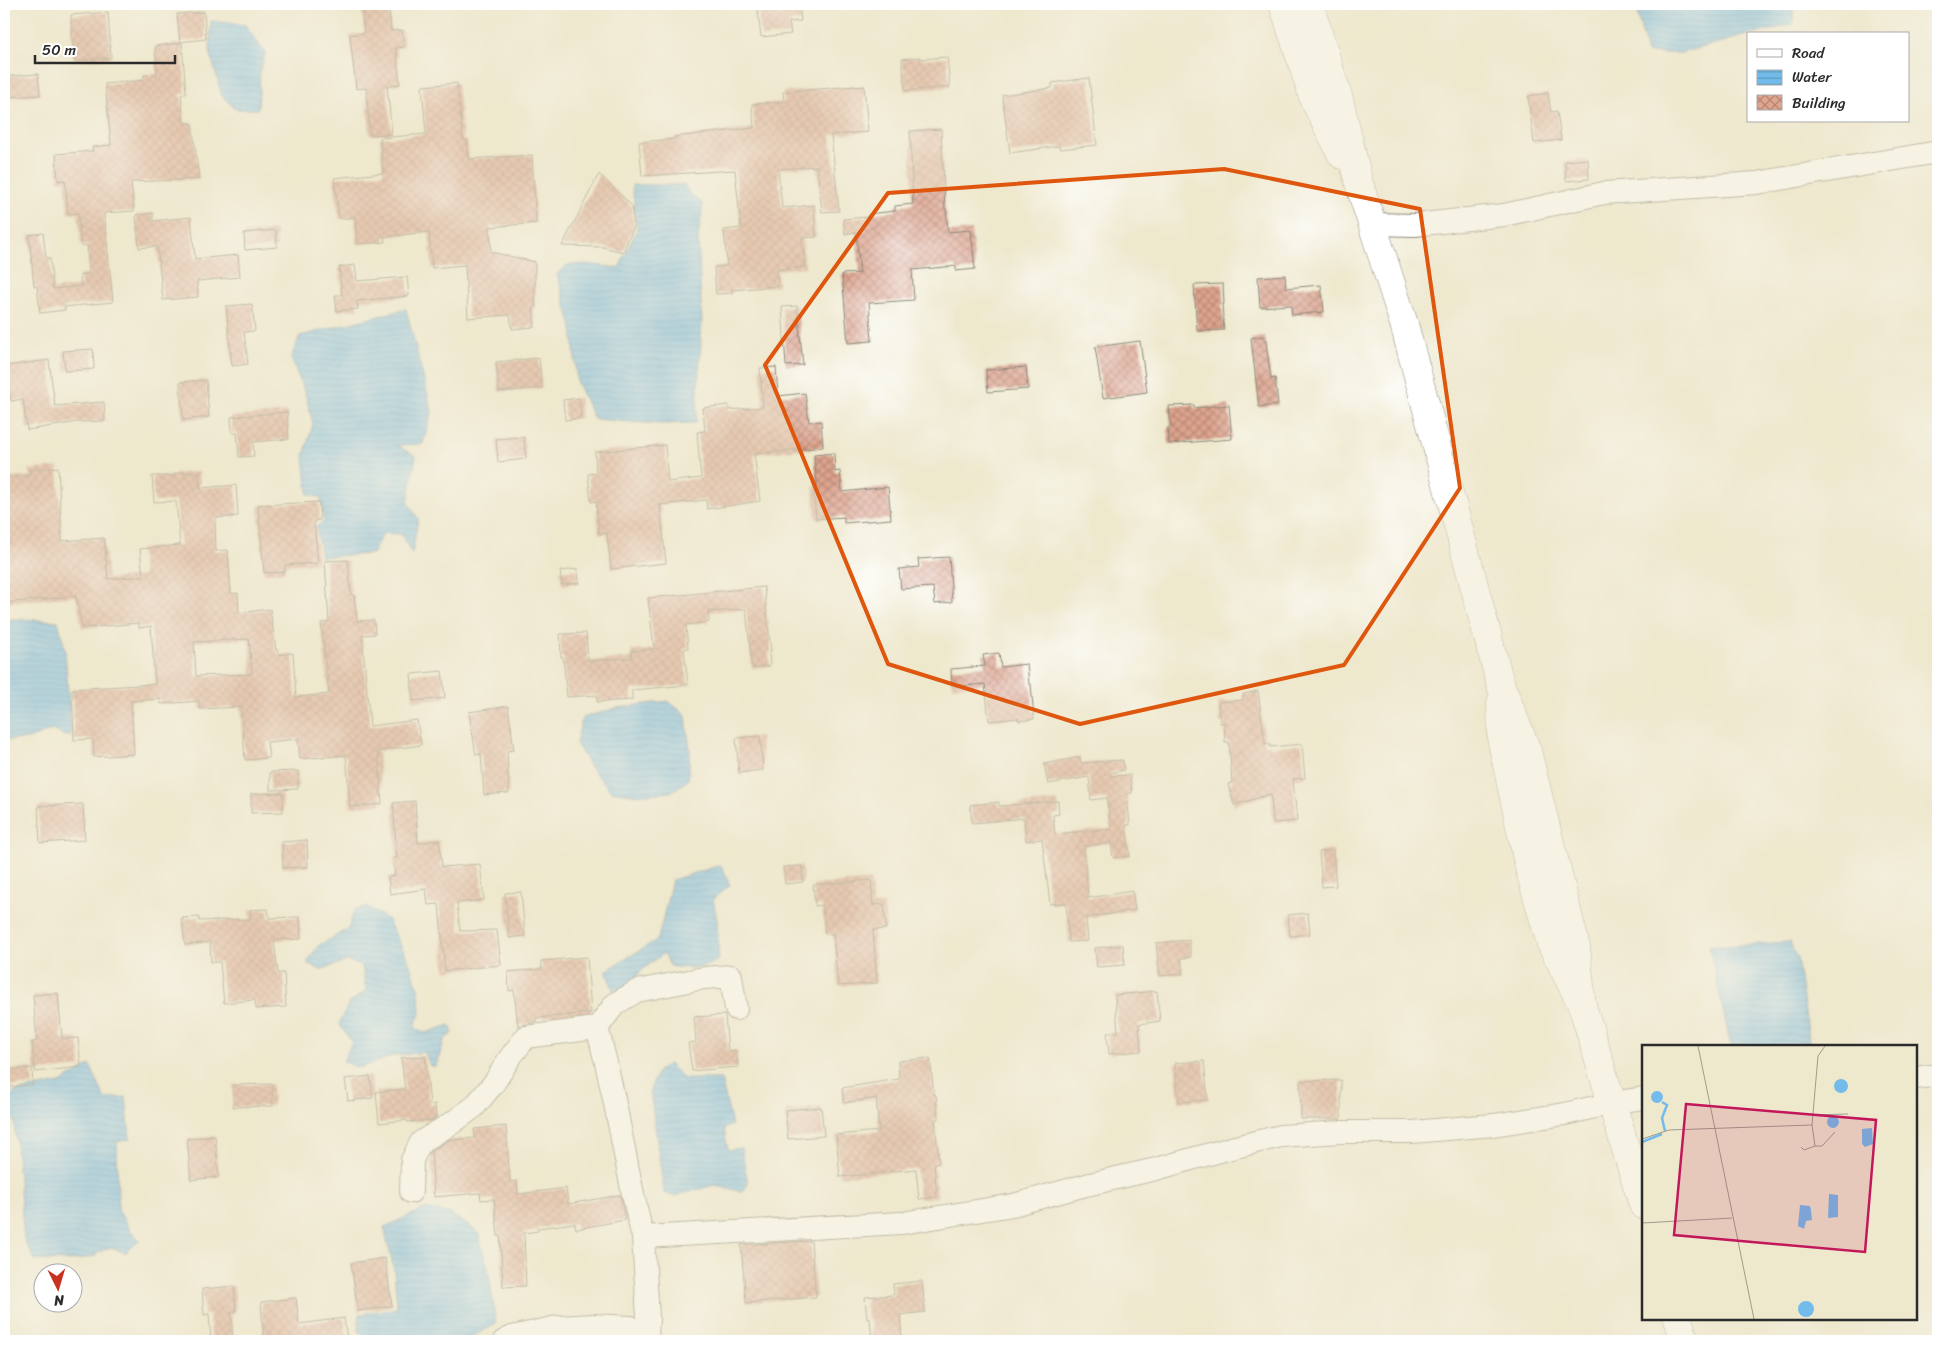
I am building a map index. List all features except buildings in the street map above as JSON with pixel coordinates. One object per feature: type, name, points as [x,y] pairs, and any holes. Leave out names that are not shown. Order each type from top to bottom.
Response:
[{"type":"main road","points":[[1283,4],[1314,100],[1337,146],[1358,180]]},
{"type":"main road","points":[[1309,4],[1339,99],[1358,180],[1404,324],[1501,686],[1527,751],[1576,946],[1582,1005],[1642,1202]]},
{"type":"main road","points":[[1678,1320],[1685,1341]]},
{"type":"street","points":[[1372,224],[1414,225],[1504,215],[1604,193],[1757,183],[1938,152]]},
{"type":"street","points":[[411,1192],[412,1160],[421,1142],[452,1124],[474,1107],[526,1037],[597,1028],[615,1004],[637,990],[704,978],[732,976],[736,1008]]},
{"type":"street","points":[[597,1028],[620,1120],[634,1201],[643,1237],[648,1318],[647,1339]]},
{"type":"street","points":[[1917,1078],[1938,1075]]},
{"type":"street","points":[[643,1237],[902,1223],[1013,1206],[1086,1185],[1156,1169],[1281,1136],[1341,1132],[1412,1132],[1493,1125],[1565,1114],[1642,1098]]},
{"type":"street","points":[[504,1341],[512,1337],[557,1327],[593,1325],[631,1327],[647,1339]]},
{"type":"highlighted area","points":[[1224,169],[1420,209],[1460,488],[1344,665],[1080,724],[888,664],[765,365],[888,193]]},
{"type":"water","points":[[1655,4],[1793,4],[1793,24],[1763,32],[1747,32],[1747,35],[1681,53],[1647,53],[1636,9]]},
{"type":"water","points":[[211,21],[245,25],[265,53],[260,72],[258,109],[235,109],[222,96],[210,52]]},
{"type":"water","points":[[632,185],[684,185],[689,193],[703,204],[698,237],[702,323],[696,423],[658,424],[594,419],[577,383],[572,327],[557,274],[568,265],[586,264],[619,268],[637,229]]},
{"type":"water","points":[[406,309],[432,412],[423,444],[396,445],[416,456],[408,502],[418,519],[412,554],[401,534],[383,533],[372,554],[321,557],[316,527],[324,522],[321,498],[308,494],[304,456],[313,424],[306,396],[291,358],[300,336]]},
{"type":"water","points":[[12,619],[58,621],[65,649],[71,735],[65,736],[52,730],[28,739],[4,740],[4,622]]},
{"type":"water","points":[[668,701],[686,715],[690,752],[688,780],[671,792],[638,795],[611,791],[590,767],[576,743],[582,718],[616,708]]},
{"type":"water","points":[[721,865],[730,885],[713,899],[717,920],[719,959],[701,967],[683,968],[670,966],[664,953],[641,971],[627,988],[613,990],[606,971],[658,939],[672,880]]},
{"type":"water","points":[[368,907],[387,919],[407,957],[419,990],[420,1014],[414,1027],[425,1033],[450,1025],[453,1033],[445,1039],[436,1066],[430,1066],[425,1052],[393,1056],[359,1068],[343,1061],[352,1042],[339,1024],[349,1003],[366,991],[362,966],[347,961],[320,970],[307,963],[318,946],[348,929],[355,909]]},
{"type":"water","points":[[1790,942],[1797,958],[1810,1045],[1731,1045],[1709,947]]},
{"type":"water","points":[[669,1064],[684,1079],[721,1079],[732,1125],[724,1129],[728,1150],[741,1148],[748,1183],[743,1192],[715,1185],[674,1196],[664,1193],[650,1090],[658,1071]]},
{"type":"water","points":[[90,1065],[105,1099],[126,1097],[130,1139],[117,1142],[118,1210],[130,1230],[140,1240],[125,1253],[111,1247],[96,1253],[96,1256],[70,1261],[35,1260],[24,1240],[14,1120],[10,1102],[14,1092],[60,1083]]},
{"type":"water","points":[[424,1209],[449,1213],[478,1232],[488,1268],[496,1324],[464,1341],[367,1341],[359,1331],[359,1314],[397,1308],[394,1270],[384,1227]]}]
